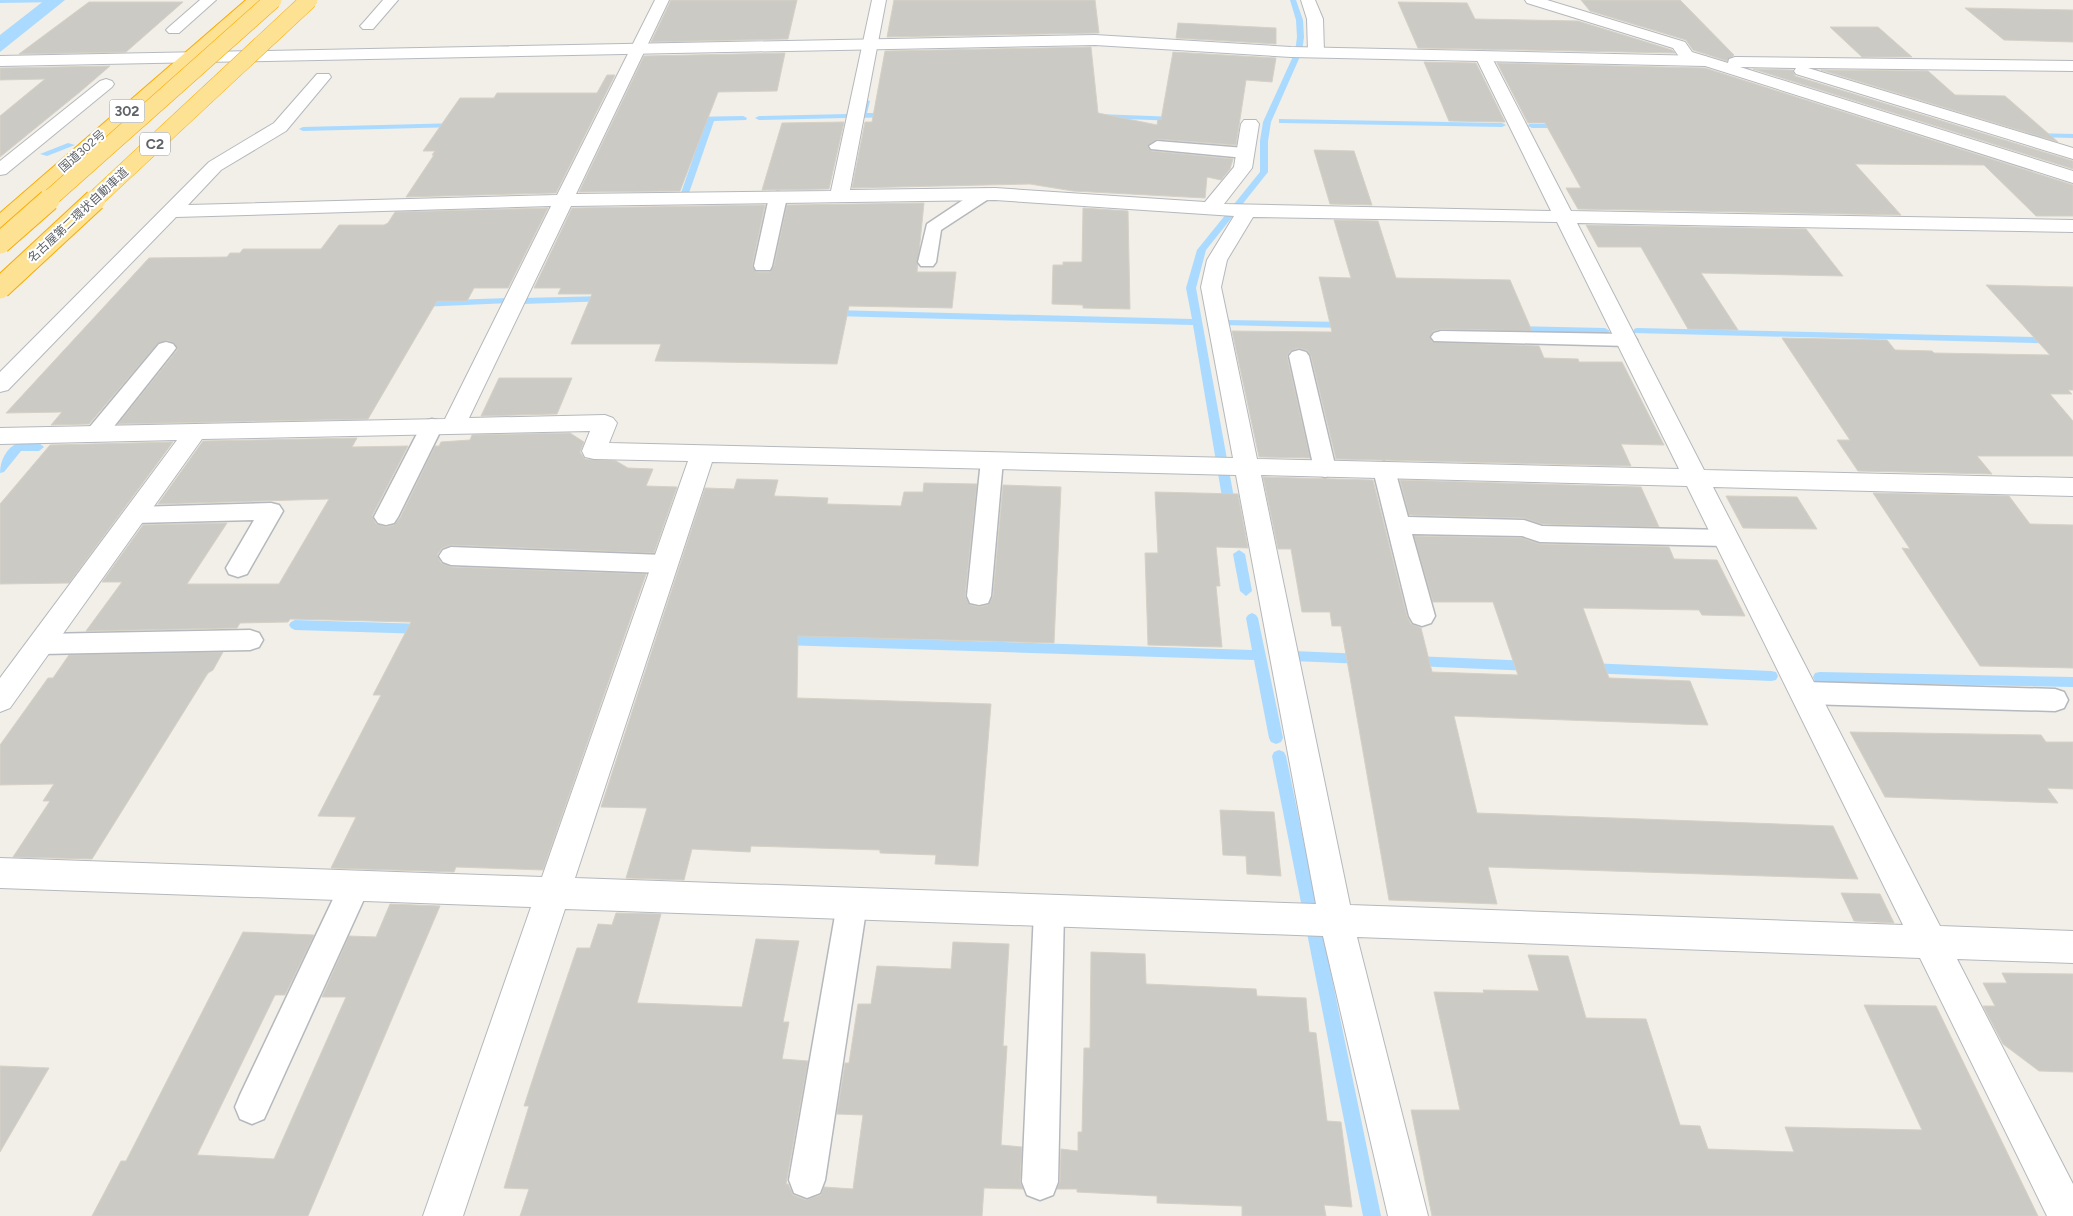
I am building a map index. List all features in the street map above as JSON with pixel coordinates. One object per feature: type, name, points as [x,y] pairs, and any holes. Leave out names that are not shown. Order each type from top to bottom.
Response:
[{"type":"highway","name":"国道302号","points":[[0,223],[254,0]]},
{"type":"highway","name":"C2","points":[[0,242],[273,0]]},
{"type":"highway","name":"名古屋第二環状自動車道","points":[[0,288],[309,0]]},
{"type":"highway","points":[[265,41],[315,0]]},
{"type":"street","points":[[174,30],[209,0]]},
{"type":"street","points":[[368,26],[391,0]]},
{"type":"street","points":[[443,426],[565,200],[662,0]]},
{"type":"street","points":[[840,196],[879,0]]},
{"type":"street","points":[[1305,52],[1315,19],[1308,0]]},
{"type":"street","points":[[1532,0],[1678,45],[1686,55],[2073,177]]},
{"type":"street","points":[[0,61],[871,46],[1095,40],[1305,52],[1705,61],[2073,66]]},
{"type":"street","points":[[1483,56],[2068,1216]]},
{"type":"street","points":[[1772,62],[2073,154]]},
{"type":"street","points":[[0,385],[215,166],[280,127],[323,77]]},
{"type":"street","points":[[0,170],[106,84]]},
{"type":"street","points":[[1250,124],[1243,168],[1229,210],[1211,287],[1323,920],[1408,1216]]},
{"type":"street","points":[[0,155],[24,150]]},
{"type":"street","points":[[169,211],[565,200],[984,194],[1229,210],[2073,226]]},
{"type":"street","points":[[0,436],[606,422],[594,450],[2073,487]]},
{"type":"street","points":[[0,700],[195,432]]},
{"type":"street","points":[[443,1216],[703,453]]},
{"type":"street","points":[[0,873],[2073,946]]},
{"type":"lane","points":[[1157,146],[1246,153]]},
{"type":"lane","points":[[927,262],[933,228],[984,194]]},
{"type":"lane","points":[[763,266],[778,197]]},
{"type":"lane","points":[[1441,337],[1627,340]]},
{"type":"lane","points":[[96,434],[166,348]]},
{"type":"lane","points":[[1299,356],[1325,469]]},
{"type":"lane","points":[[386,517],[443,426]]},
{"type":"lane","points":[[979,596],[992,460]]},
{"type":"lane","points":[[1384,470],[1422,616]]},
{"type":"lane","points":[[135,515],[271,512],[238,568]]},
{"type":"lane","points":[[1398,525],[1524,528],[1540,534],[1726,538]]},
{"type":"lane","points":[[451,556],[664,564]]},
{"type":"lane","points":[[41,644],[250,640]]},
{"type":"lane","points":[[1805,693],[2056,700]]},
{"type":"lane","points":[[252,1106],[355,886]]},
{"type":"lane","points":[[807,1180],[852,904]]},
{"type":"lane","points":[[1040,1182],[1049,911]]},
{"type":"water","points":[[45,0],[65,0],[0,52],[0,35]]},
{"type":"building","points":[[671,0],[797,0],[788,39],[651,42]]},
{"type":"building","points":[[894,0],[1095,0],[1099,33],[887,37]]},
{"type":"building","points":[[1581,0],[1680,0],[1734,55],[1727,61],[1693,50],[1686,40],[1590,11]]},
{"type":"building","points":[[89,2],[183,2],[126,52],[19,54]]},
{"type":"building","points":[[1398,2],[1467,3],[1475,19],[1578,21],[1672,50],[1675,53],[1418,48]]},
{"type":"building","points":[[1965,8],[2073,10],[2073,42],[2004,40]]},
{"type":"building","points":[[1178,23],[1276,28],[1276,44],[1176,38]]},
{"type":"building","points":[[1830,27],[1878,27],[1912,57],[1862,57]]},
{"type":"building","points":[[1091,47],[1098,113],[1157,125],[1158,119],[1161,120],[1173,52],[1276,58],[1272,82],[1246,80],[1236,145],[1157,139],[1147,146],[1151,151],[1233,159],[1230,169],[1221,180],[1207,177],[1205,198],[1073,191],[1030,184],[852,188],[865,122],[872,122],[885,51]]},
{"type":"building","points":[[785,53],[777,91],[718,92],[680,191],[579,192],[644,56]]},
{"type":"building","points":[[1424,62],[1476,63],[1505,122],[1449,121]]},
{"type":"building","points":[[1497,63],[1705,68],[2073,185],[2073,216],[2036,216],[1984,165],[1855,164],[1901,215],[1578,209],[1566,188],[1581,188],[1545,123],[1528,123]]},
{"type":"building","points":[[110,66],[0,157],[0,116],[45,79],[0,80],[0,68]]},
{"type":"building","points":[[1753,69],[1793,70],[1795,76],[2073,161],[2073,169]]},
{"type":"building","points":[[1821,70],[1928,71],[1955,95],[2005,96],[2058,142]]},
{"type":"building","points":[[607,75],[615,75],[556,193],[406,197],[435,151],[423,151],[460,98],[494,98],[497,93],[597,93]]},
{"type":"building","points":[[844,122],[829,189],[762,190],[782,123]]},
{"type":"building","points":[[1314,150],[1354,151],[1372,205],[1330,204]]},
{"type":"building","points":[[924,203],[917,272],[956,272],[952,308],[849,306],[837,364],[655,361],[661,344],[571,344],[592,294],[558,294],[561,288],[534,288],[572,208],[765,205],[752,266],[756,272],[770,272],[774,266],[787,205]]},
{"type":"building","points":[[548,208],[508,288],[474,288],[467,301],[437,301],[368,419],[118,424],[178,349],[174,343],[167,340],[158,343],[89,424],[51,425],[62,412],[6,413],[149,258],[227,257],[230,253],[240,253],[243,249],[321,249],[339,225],[384,225],[388,223],[395,212]]},
{"type":"building","points":[[1083,208],[1128,211],[1130,309],[1083,308],[1083,305],[1052,304],[1053,265],[1063,265],[1063,262],[1082,262]]},
{"type":"building","points":[[1334,220],[1378,221],[1396,278],[1510,280],[1532,331],[1441,329],[1433,331],[1430,336],[1432,342],[1539,346],[1544,358],[1578,359],[1579,362],[1622,362],[1664,445],[1621,444],[1631,466],[1336,459],[1311,356],[1307,350],[1298,348],[1290,351],[1287,356],[1310,458],[1259,457],[1232,331],[1332,332],[1319,277],[1351,278]]},
{"type":"building","points":[[1586,225],[1806,229],[1843,276],[1701,273],[1738,330],[1688,329],[1641,247],[1598,247]]},
{"type":"building","points":[[1986,285],[2073,287],[2073,390],[2068,390],[2072,394],[2050,394],[2073,421],[2073,456],[1977,456],[1992,474],[1858,471],[1837,440],[1850,440],[1782,338],[1887,340],[1895,350],[1932,351],[1934,353],[2050,355]]},
{"type":"building","points":[[499,378],[572,378],[557,414],[481,416]]},
{"type":"building","points":[[570,433],[584,442],[580,452],[585,459],[616,461],[628,468],[653,469],[646,486],[677,487],[654,553],[451,545],[442,548],[437,555],[441,563],[451,567],[646,574],[543,870],[456,867],[454,872],[331,868],[356,817],[318,816],[381,695],[373,695],[411,622],[290,619],[288,622],[240,623],[237,628],[86,631],[122,582],[102,582],[143,525],[227,523],[187,584],[279,584],[329,499],[158,504],[203,441],[357,438],[352,447],[408,446],[372,516],[376,524],[386,527],[394,525],[400,518],[435,446],[439,446],[441,442],[470,440],[472,435]]},
{"type":"building","points":[[173,442],[69,583],[0,584],[0,504],[50,445]]},
{"type":"building","points":[[1263,477],[1373,480],[1407,616],[1411,624],[1421,628],[1432,672],[1518,675],[1493,602],[1433,602],[1414,536],[1522,538],[1540,544],[1669,547],[1674,559],[1717,560],[1745,616],[1702,615],[1699,610],[1583,608],[1609,678],[1690,681],[1708,725],[1454,716],[1477,813],[1833,826],[1858,879],[1488,867],[1497,904],[1389,900],[1341,626],[1332,626],[1330,612],[1302,612],[1291,549],[1278,549]]},
{"type":"building","points":[[737,479],[778,480],[774,496],[828,498],[827,504],[901,506],[904,492],[923,492],[924,483],[977,484],[965,596],[970,605],[979,607],[988,605],[993,596],[1003,485],[1061,487],[1054,643],[798,636],[797,698],[991,704],[978,866],[935,864],[936,855],[880,853],[880,850],[751,846],[750,852],[692,849],[684,880],[626,878],[647,808],[601,807],[705,488],[734,489]]},
{"type":"building","points":[[1400,480],[1641,487],[1659,527],[1542,524],[1524,518],[1409,515]]},
{"type":"building","points":[[1155,492],[1238,494],[1248,548],[1216,547],[1220,586],[1216,586],[1222,647],[1148,645],[1145,553],[1158,553]]},
{"type":"building","points":[[1873,493],[2009,496],[2030,524],[2073,525],[2073,668],[1980,666],[1902,548],[1910,549]]},
{"type":"building","points":[[1726,496],[1797,497],[1817,529],[1743,528]]},
{"type":"building","points":[[223,652],[92,859],[13,857],[50,801],[43,801],[54,784],[0,785],[0,745],[48,678],[53,678],[69,655]]},
{"type":"building","points":[[1850,732],[2041,735],[2046,742],[2073,742],[2073,789],[2047,788],[2058,803],[1885,797]]},
{"type":"building","points":[[1220,810],[1274,812],[1281,876],[1247,874],[1246,856],[1223,855]]},
{"type":"building","points":[[1841,893],[1880,894],[1894,923],[1854,921]]},
{"type":"building","points":[[390,904],[440,906],[308,1216],[92,1216],[121,1161],[126,1161],[243,932],[314,935],[285,995],[275,995],[197,1155],[274,1159],[346,997],[322,997],[349,936],[376,937]]},
{"type":"building","points":[[616,913],[661,914],[637,1003],[742,1007],[756,939],[799,941],[783,1022],[789,1022],[782,1059],[808,1061],[786,1184],[788,1184],[793,1195],[806,1200],[821,1195],[824,1187],[853,1189],[863,1115],[837,1114],[845,1063],[849,1063],[858,1004],[871,1004],[877,966],[951,969],[953,942],[1009,944],[1003,1046],[1007,1046],[1001,1145],[1022,1147],[1020,1182],[1023,1189],[984,1188],[982,1216],[520,1216],[529,1189],[504,1188],[529,1106],[524,1106],[577,948],[590,948],[598,924],[612,925]]},
{"type":"building","points":[[1091,952],[1145,954],[1146,984],[1256,989],[1257,996],[1306,998],[1309,1032],[1316,1033],[1327,1121],[1341,1122],[1352,1207],[1324,1205],[1326,1216],[1242,1216],[1242,1206],[1157,1203],[1157,1196],[1077,1192],[1077,1189],[1057,1189],[1060,1182],[1061,1149],[1078,1151],[1078,1132],[1082,1132],[1084,1048],[1090,1048]]},
{"type":"building","points":[[1528,955],[1568,956],[1586,1018],[1646,1019],[1680,1125],[1700,1126],[1708,1149],[1794,1152],[1785,1127],[1922,1130],[1864,1005],[1936,1006],[2038,1216],[1432,1216],[1411,1110],[1460,1110],[1434,992],[1484,993],[1483,990],[1539,991]]},
{"type":"building","points":[[2002,973],[2073,974],[2073,1072],[2039,1071],[2003,1044],[1983,1006],[1995,1006],[1983,983],[2007,983]]},
{"type":"building","points":[[0,1066],[49,1068],[0,1152]]},
{"type":"waterway","points":[[0,1],[60,0]]},
{"type":"waterway","points":[[1230,509],[1191,288],[1202,250],[1264,172],[1265,128],[1273,105],[1299,52],[1301,37],[1299,20],[1293,0]]},
{"type":"waterway","points":[[866,101],[863,116],[889,115]]},
{"type":"waterway","points":[[759,118],[845,116]]},
{"type":"waterway","points":[[1100,116],[1177,119]]},
{"type":"waterway","points":[[691,119],[743,118]]},
{"type":"waterway","points":[[685,193],[711,119]]},
{"type":"waterway","points":[[1282,121],[1502,125]]},
{"type":"waterway","points":[[303,129],[458,125]]},
{"type":"waterway","points":[[1532,126],[1563,126]]},
{"type":"waterway","points":[[2031,135],[2073,136]]},
{"type":"waterway","points":[[44,154],[71,145]]},
{"type":"waterway","points":[[523,301],[606,299]]},
{"type":"waterway","points":[[420,304],[509,301]]},
{"type":"waterway","points":[[832,313],[1196,322]]},
{"type":"waterway","points":[[1226,323],[1346,325]]},
{"type":"waterway","points":[[1516,329],[1605,331]]},
{"type":"waterway","points":[[1637,331],[2073,341]]},
{"type":"waterway","points":[[0,469],[18,447],[39,447]]},
{"type":"waterway","points":[[1239,554],[1246,591]]},
{"type":"waterway","points":[[1252,618],[1276,738]]},
{"type":"waterway","points":[[295,625],[425,629]]},
{"type":"waterway","points":[[781,640],[1259,655]]},
{"type":"waterway","points":[[1293,656],[1364,659]]},
{"type":"waterway","points":[[1414,661],[1531,666]]},
{"type":"waterway","points":[[1589,668],[1771,676]]},
{"type":"waterway","points":[[1820,677],[2073,682]]},
{"type":"waterway","points":[[1279,756],[1372,1216]]}]
